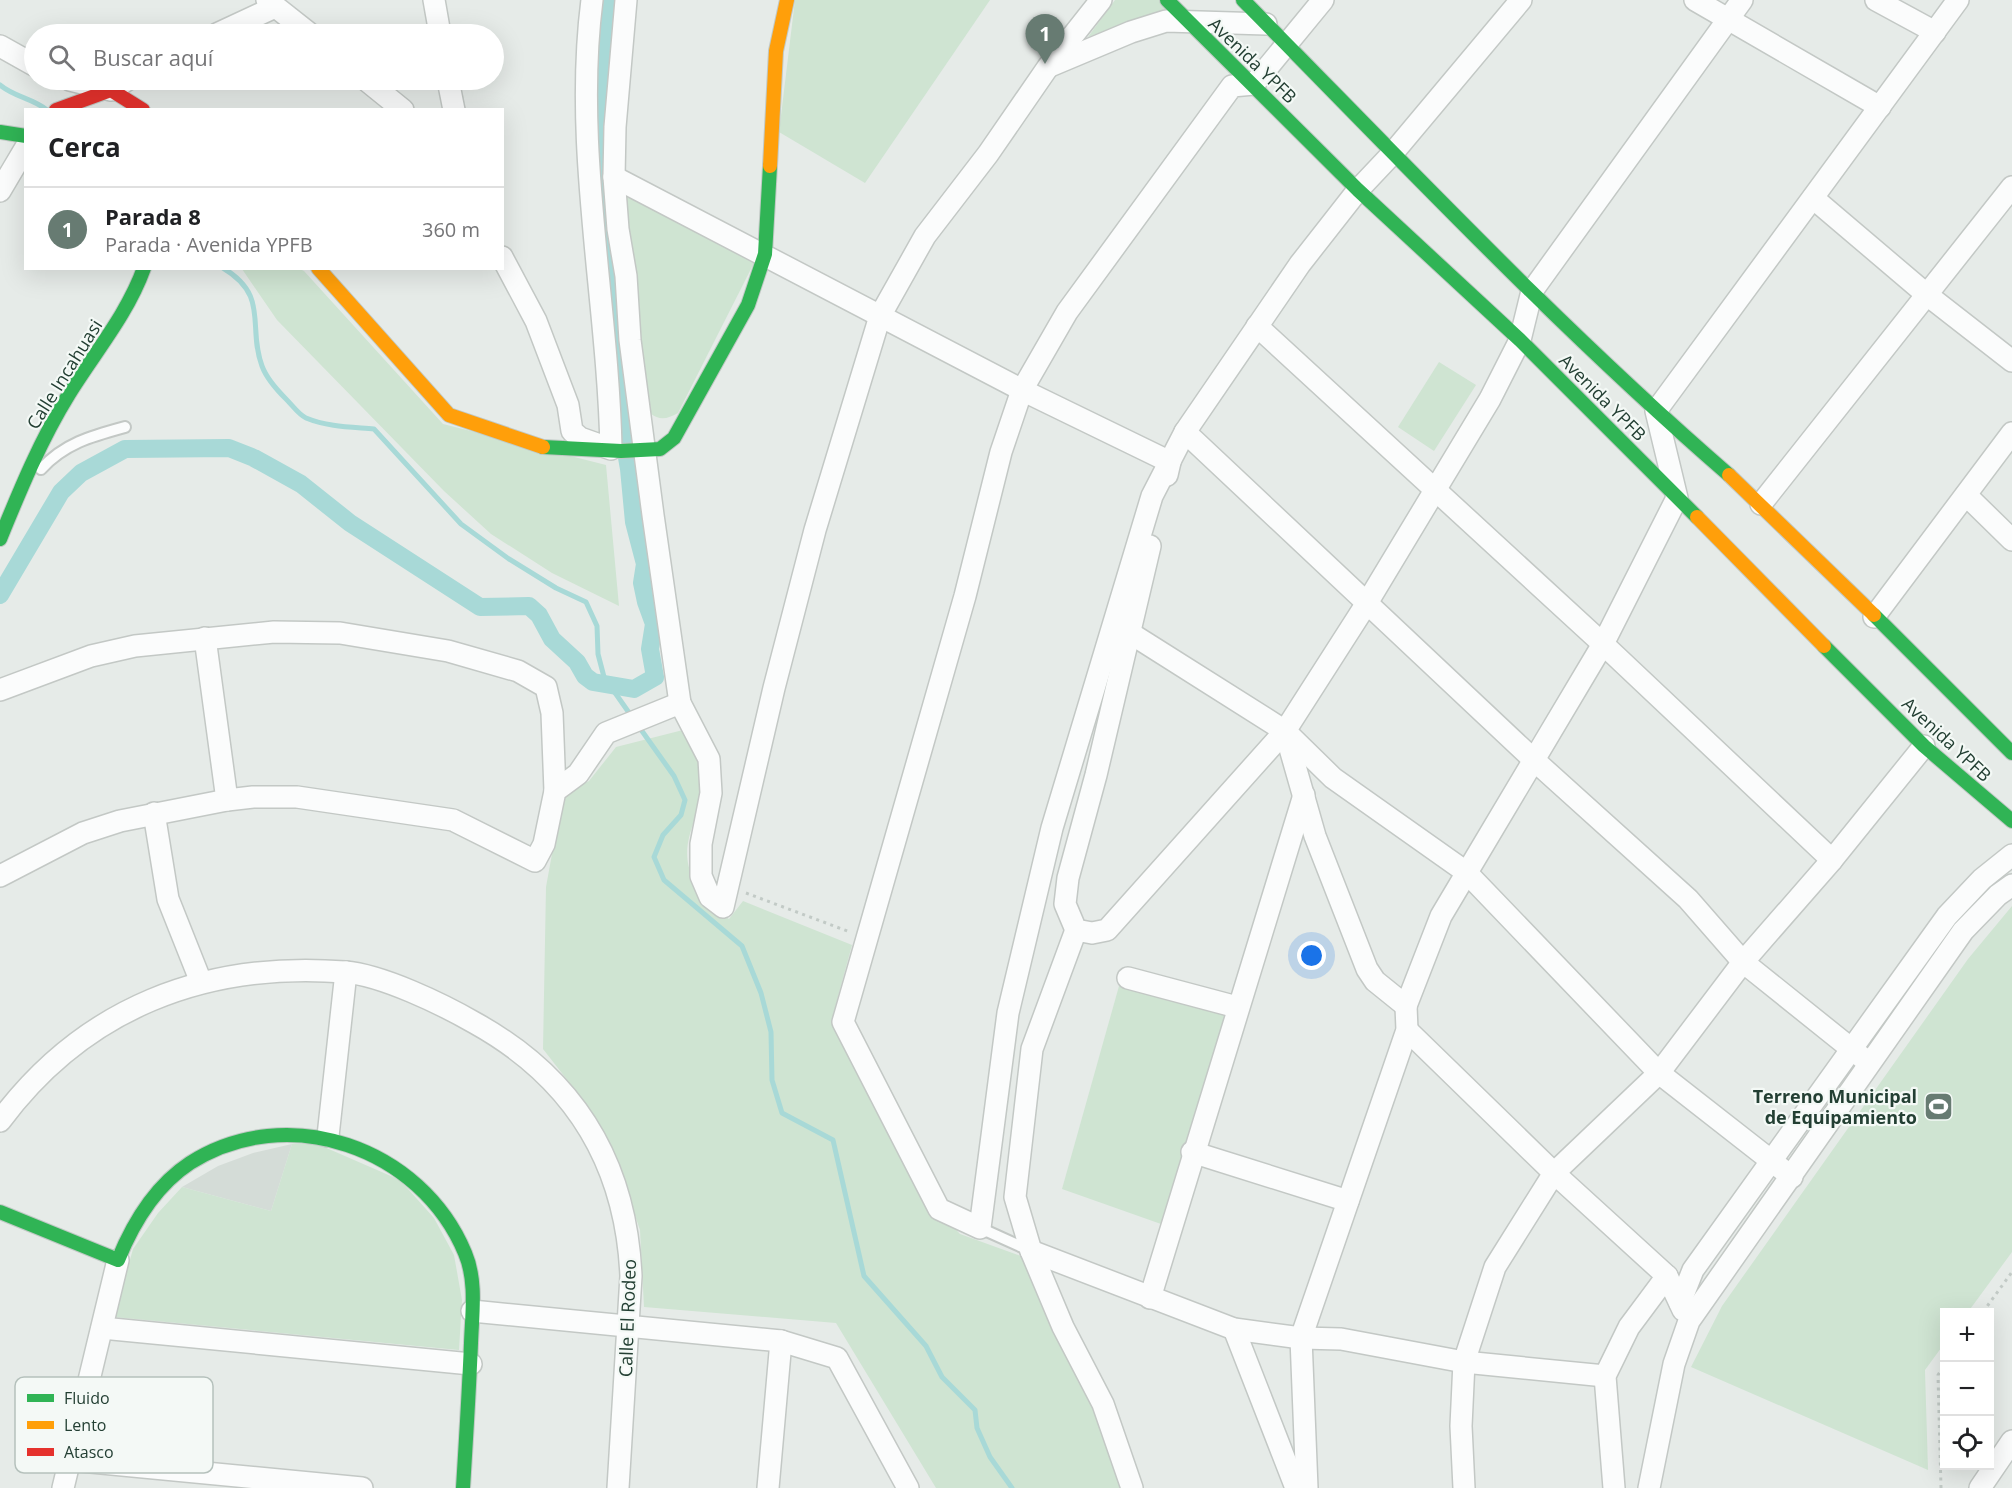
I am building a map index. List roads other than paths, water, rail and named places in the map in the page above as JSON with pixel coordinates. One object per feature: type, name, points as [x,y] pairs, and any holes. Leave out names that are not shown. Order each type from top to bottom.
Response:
[{"type":"street","points":[[434,0],[438,24]]},
{"type":"street","points":[[626,0],[620,42],[614,177],[618,229],[626,276],[630,340],[628,450]]},
{"type":"street","points":[[320,270],[449,415],[541,447],[660,449],[674,438],[748,304],[765,254],[776,51],[787,0]]},
{"type":"street","points":[[590,1],[587,152],[601,282],[628,450],[680,703],[709,759],[711,793],[701,844],[701,876],[710,897],[723,907],[774,688],[815,530],[880,316],[926,236],[988,154],[1048,67],[1101,0]]},
{"type":"street","name":"Avenida YPFB","points":[[1167,0],[1254,84],[1358,190],[1520,340],[1924,746],[2012,821]]},
{"type":"street","name":"Avenida YPFB","points":[[1243,0],[1288,43],[1392,153],[1532,291],[1656,411],[1761,504],[2012,753]]},
{"type":"street","points":[[1323,0],[1254,84],[1232,86],[1067,312],[1022,390],[1001,453],[965,596],[843,1022],[939,1209],[980,1228],[1007,1023],[1052,828],[1152,496],[1185,432],[1300,264],[1358,190],[1521,0]]},
{"type":"street","points":[[1695,0],[1880,107]]},
{"type":"street","points":[[1076,930],[1092,933],[1107,930],[1285,731],[1367,603],[1490,399],[1520,340],[1532,291],[1742,0]]},
{"type":"street","points":[[1876,0],[1935,32]]},
{"type":"street","points":[[1307,1488],[1301,1338],[1407,1030],[1406,1006],[1441,916],[1603,644],[1677,498],[1656,411],[1958,0]]},
{"type":"street","points":[[234,24],[271,3],[297,24]]},
{"type":"street","points":[[1048,67],[1131,32],[1166,21],[1266,24]]},
{"type":"street","points":[[0,46],[24,59]]},
{"type":"street","points":[[60,108],[106,90]]},
{"type":"street","points":[[124,90],[141,108]]},
{"type":"street","points":[[378,90],[401,108]]},
{"type":"street","points":[[450,90],[454,108]]},
{"type":"street","points":[[0,132],[24,136]]},
{"type":"street","points":[[0,191],[24,150]]},
{"type":"street","points":[[614,177],[1022,390],[1170,462]]},
{"type":"street","points":[[1761,504],[2012,187]]},
{"type":"street","points":[[1813,198],[1926,294],[2012,361]]},
{"type":"street","points":[[504,261],[536,321],[567,405],[572,431],[580,438],[628,450]]},
{"type":"street","name":"Calle Incahuasi","points":[[0,539],[37,451],[70,394],[125,310],[143,270]]},
{"type":"street","points":[[1257,326],[1603,644],[1832,860]]},
{"type":"street","points":[[1185,432],[1535,761],[1688,899],[1743,962],[1869,1063]]},
{"type":"street","points":[[1874,617],[2012,433]]},
{"type":"street","points":[[1132,1488],[1103,1404],[1063,1327],[1031,1251],[1014,1197],[1032,1049],[1076,930],[1065,904],[1068,878],[1130,633],[1170,462]]},
{"type":"street","points":[[1966,495],[2012,540]]},
{"type":"street","points":[[0,690],[92,656],[135,646],[274,632],[340,633],[448,651],[519,671],[546,687],[552,714],[555,791],[544,844],[535,861],[453,820],[297,797],[227,800],[154,813],[82,833],[0,876]]},
{"type":"street","points":[[1130,633],[1285,731],[1333,778],[1466,872],[1659,1073],[1792,1177]]},
{"type":"street","points":[[206,638],[227,800]]},
{"type":"street","points":[[555,791],[578,774],[606,733],[680,703]]},
{"type":"street","points":[[1285,731],[1331,880],[1366,969],[1406,1006]]},
{"type":"street","points":[[1464,1488],[1461,1426],[1464,1362],[1495,1267],[1554,1173],[1659,1073],[1743,962],[1832,860],[1924,746]]},
{"type":"street","points":[[1150,1298],[1192,1152],[1304,795]]},
{"type":"street","points":[[154,813],[168,899],[201,982]]},
{"type":"street","points":[[1649,1488],[1693,1270],[1947,916],[1982,879],[2012,855]]},
{"type":"street","points":[[1685,1312],[1792,1177],[1869,1063],[1963,931],[2012,885]]},
{"type":"street","name":"Calle El Rodeo","points":[[0,1121],[24,1089],[70,1046],[113,1017],[156,996],[201,982],[275,972],[346,972],[423,997],[494,1033],[557,1086],[583,1118],[605,1156],[621,1199],[630,1242],[629,1327],[618,1488]]},
{"type":"street","points":[[328,1136],[346,972]]},
{"type":"street","points":[[1128,978],[1238,1007]]},
{"type":"street","points":[[1407,1030],[1554,1173],[1667,1276],[1685,1312]]},
{"type":"street","points":[[90,1377],[118,1260],[129,1231],[148,1203],[167,1181],[191,1162],[220,1147],[246,1139],[301,1133],[328,1136],[386,1161],[408,1176],[431,1197],[453,1228],[466,1256],[472,1278],[472,1311],[471,1364],[462,1488]]},
{"type":"street","points":[[1192,1152],[1348,1201]]},
{"type":"street","points":[[0,1212],[118,1260]]},
{"type":"street","points":[[1031,1251],[1234,1329],[1301,1338],[1341,1339],[1464,1362],[1605,1376]]},
{"type":"street","points":[[1614,1488],[1605,1376],[1629,1327],[1667,1276]]},
{"type":"street","points":[[472,1311],[781,1341],[837,1358],[908,1488]]},
{"type":"street","points":[[102,1328],[471,1364]]},
{"type":"street","points":[[1234,1329],[1296,1488]]},
{"type":"street","points":[[768,1488],[781,1341]]},
{"type":"street","points":[[1980,1488],[2012,1441]]},
{"type":"street","points":[[63,1488],[67,1473]]},
{"type":"street","points":[[206,1473],[362,1488]]},
{"type":"lane","points":[[16,499],[62,450],[82,438],[125,427]]},
{"type":"lane","points":[[980,1228],[1031,1251]]},
{"type":"waterway","points":[[0,595],[61,492],[81,473],[125,449],[229,448],[254,458],[301,484],[350,523],[480,607],[529,606],[539,615],[552,639],[577,662],[585,676],[593,682],[634,689],[655,677],[650,649],[654,624],[642,583],[645,564],[634,522],[629,469],[619,412],[616,305],[600,205],[600,121],[607,0]]},
{"type":"waterway","points":[[0,85],[44,108]]},
{"type":"waterway","points":[[226,270],[238,279],[252,301],[258,351],[266,375],[298,412],[306,418],[323,423],[374,429],[461,524],[509,559],[556,588],[586,602],[597,626],[598,654],[604,677],[632,717]]},
{"type":"waterway","points":[[637,724],[674,776],[685,800],[681,815],[663,835],[654,857],[664,880],[742,946],[761,993],[771,1032],[772,1080],[782,1113],[833,1140],[864,1276],[926,1346],[942,1377],[975,1410],[977,1428],[990,1457],[1012,1488]]},
{"type":"place","name":"Parada 8","points":[[1045,64]]},
{"type":"place","name":"Terreno Municipal de Equipamiento","points":[[1938,1106]]}]
